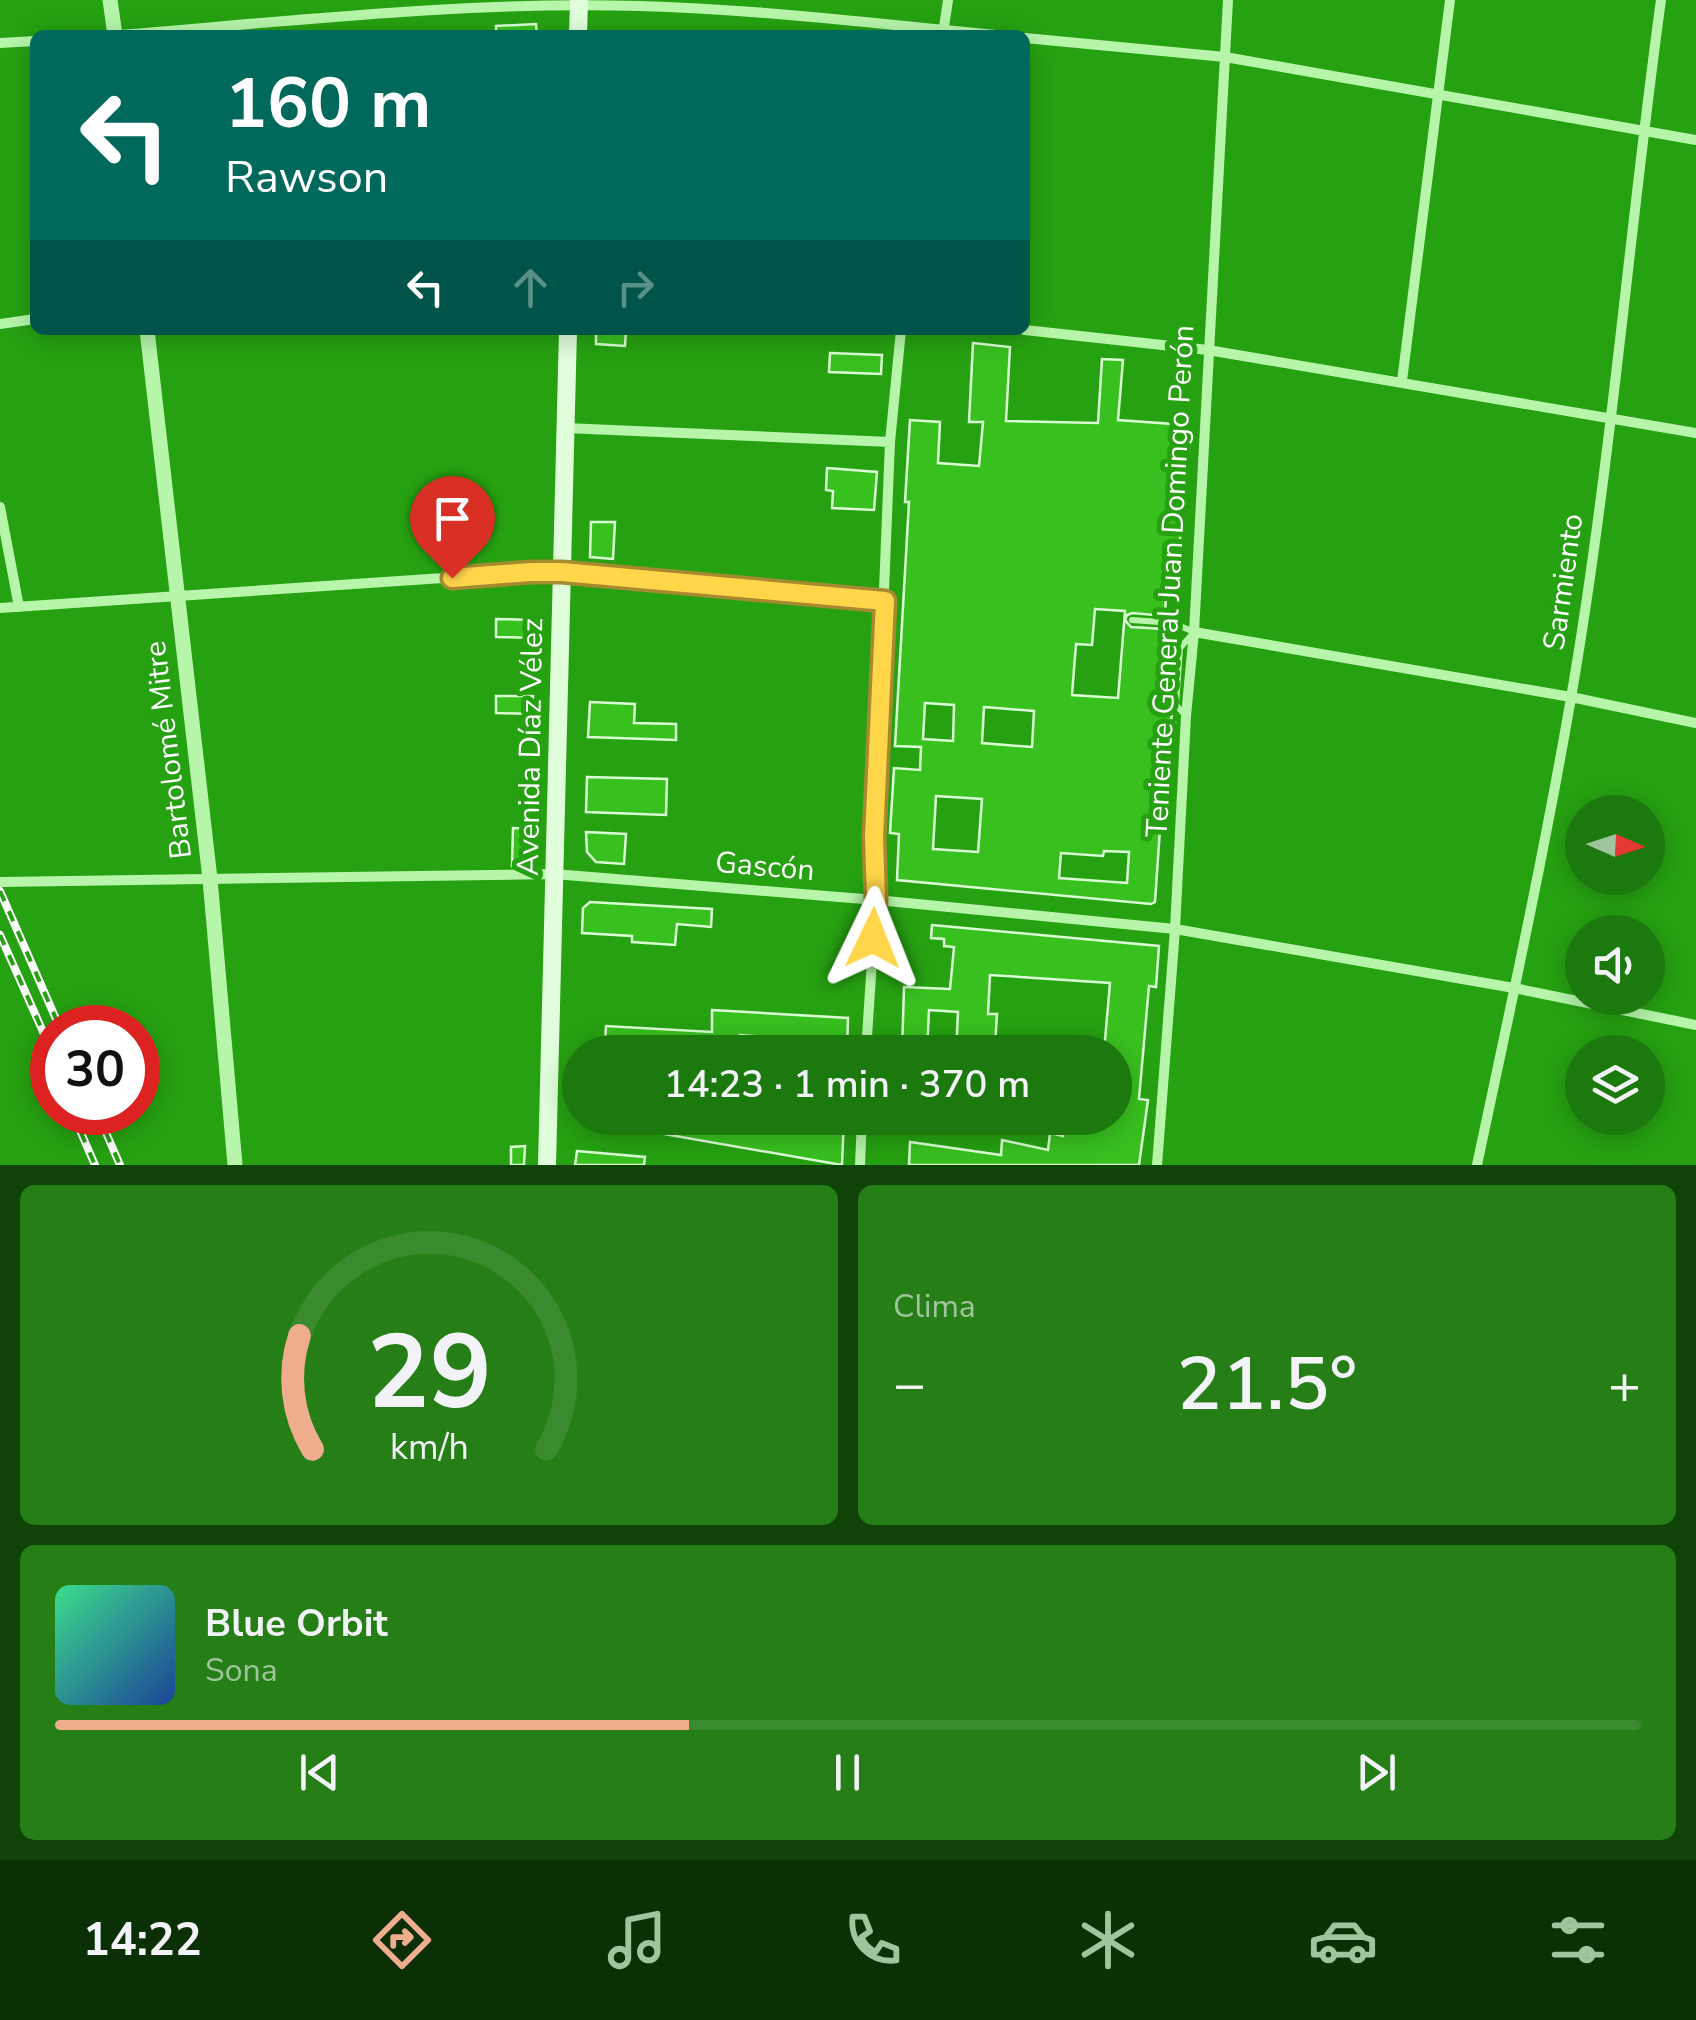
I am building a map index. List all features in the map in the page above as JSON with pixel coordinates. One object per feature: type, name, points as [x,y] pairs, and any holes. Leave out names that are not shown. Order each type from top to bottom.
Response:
[{"type":"main road","points":[[578,30],[579,3]]},
{"type":"main road","name":"Avenida Díaz Vélez","points":[[547,1165],[568,335]]},
{"type":"street","points":[[110,0],[117,30]]},
{"type":"street","points":[[943,30],[948,0]]},
{"type":"street","name":"Teniente General Juan Domingo Perón","points":[[1157,1165],[1194,632],[1228,0]]},
{"type":"street","points":[[1402,382],[1450,0]]},
{"type":"street","name":"Sarmiento","points":[[1478,1165],[1571,697],[1612,419],[1660,0]]},
{"type":"street","points":[[182,30],[579,3],[703,9],[922,30]]},
{"type":"street","points":[[1030,38],[1225,57],[1696,140]]},
{"type":"street","points":[[0,44],[30,41]]},
{"type":"street","points":[[0,324],[30,320]]},
{"type":"street","points":[[1030,331],[1208,350],[1696,433]]},
{"type":"street","name":"Bartolomé Mitre","points":[[148,335],[210,880],[235,1165]]},
{"type":"street","points":[[867,1035],[876,900],[874,837],[890,442],[901,335]]},
{"type":"street","points":[[564,428],[890,442]]},
{"type":"street","points":[[0,507],[20,607]]},
{"type":"street","points":[[0,608],[531,572],[885,601]]},
{"type":"street","points":[[1194,632],[1571,697],[1696,723]]},
{"type":"street","name":"Gascón","points":[[4,882],[554,874],[876,900],[1175,929],[1514,988],[1696,1025]]},
{"type":"street","points":[[860,1165],[861,1135]]},
{"type":"lane","points":[[1132,620],[1173,623],[1194,632]]},
{"type":"building","points":[[536,24],[537,30],[496,30],[496,26]]},
{"type":"building","points":[[596,335],[626,335],[625,346],[596,344]]},
{"type":"building","points":[[973,343],[1010,347],[1006,421],[1098,423],[1102,359],[1123,360],[1118,420],[1187,425],[1179,557],[1168,557],[1167,579],[1178,579],[1177,597],[1166,596],[1165,616],[1132,613],[1125,620],[1131,627],[1177,634],[1169,705],[1171,723],[1175,723],[1174,741],[1166,741],[1155,902],[1151,904],[897,880],[899,834],[890,833],[894,768],[920,770],[921,747],[895,746],[910,420],[940,422],[938,463],[979,466],[983,422],[969,422]],"holes":[[[1095,609],[1125,611],[1118,698],[1072,695],[1076,644],[1092,645]],[[925,703],[954,705],[953,741],[923,739]],[[984,707],[1034,711],[1032,747],[982,743]],[[936,796],[982,799],[978,852],[933,849]],[[1104,851],[1129,852],[1127,883],[1059,878],[1061,853],[1103,856]]]},
{"type":"building","points":[[830,353],[882,355],[881,374],[829,372]]},
{"type":"building","points":[[827,468],[877,472],[874,510],[832,508],[833,491],[826,490]]},
{"type":"building","points":[[591,522],[615,522],[613,559],[590,557]]},
{"type":"building","points":[[496,619],[536,620],[536,638],[496,637]]},
{"type":"building","points":[[496,696],[533,696],[533,714],[496,713]]},
{"type":"building","points":[[590,702],[635,704],[634,723],[676,724],[676,740],[588,737]]},
{"type":"building","points":[[587,777],[667,779],[666,815],[586,812]]},
{"type":"building","points":[[513,828],[531,829],[530,866],[512,866]]},
{"type":"building","points":[[586,832],[626,834],[624,864],[596,862],[587,852]]},
{"type":"building","points":[[590,902],[712,909],[711,927],[677,924],[675,945],[632,942],[632,936],[582,933],[583,908]]},
{"type":"building","points":[[932,925],[1159,946],[1156,987],[1149,986],[1139,1099],[1148,1100],[1139,1165],[909,1165],[910,1142],[1001,1155],[1002,1140],[1048,1150],[1050,1135],[1132,1135],[1132,1035],[1105,1035],[1110,983],[990,975],[988,1014],[997,1014],[996,1035],[957,1035],[958,1012],[929,1010],[928,1035],[903,1035],[904,987],[950,989],[954,947],[944,946],[944,939],[931,938]]},
{"type":"building","points":[[712,1010],[848,1018],[848,1035],[605,1035],[606,1026],[712,1032]]},
{"type":"building","points":[[670,1135],[843,1135],[842,1165]]},
{"type":"building","points":[[525,1146],[524,1165],[511,1165],[511,1147]]},
{"type":"building","points":[[577,1151],[645,1157],[644,1165],[575,1165]]},
{"type":"railway","points":[[0,891],[50,1005]]},
{"type":"railway","points":[[0,935],[31,1005]]},
{"type":"railway","points":[[82,1135],[95,1165]]},
{"type":"railway","points":[[107,1135],[120,1165]]},
{"type":"route","points":[[452,578],[562,572],[885,601],[873,938]]}]
